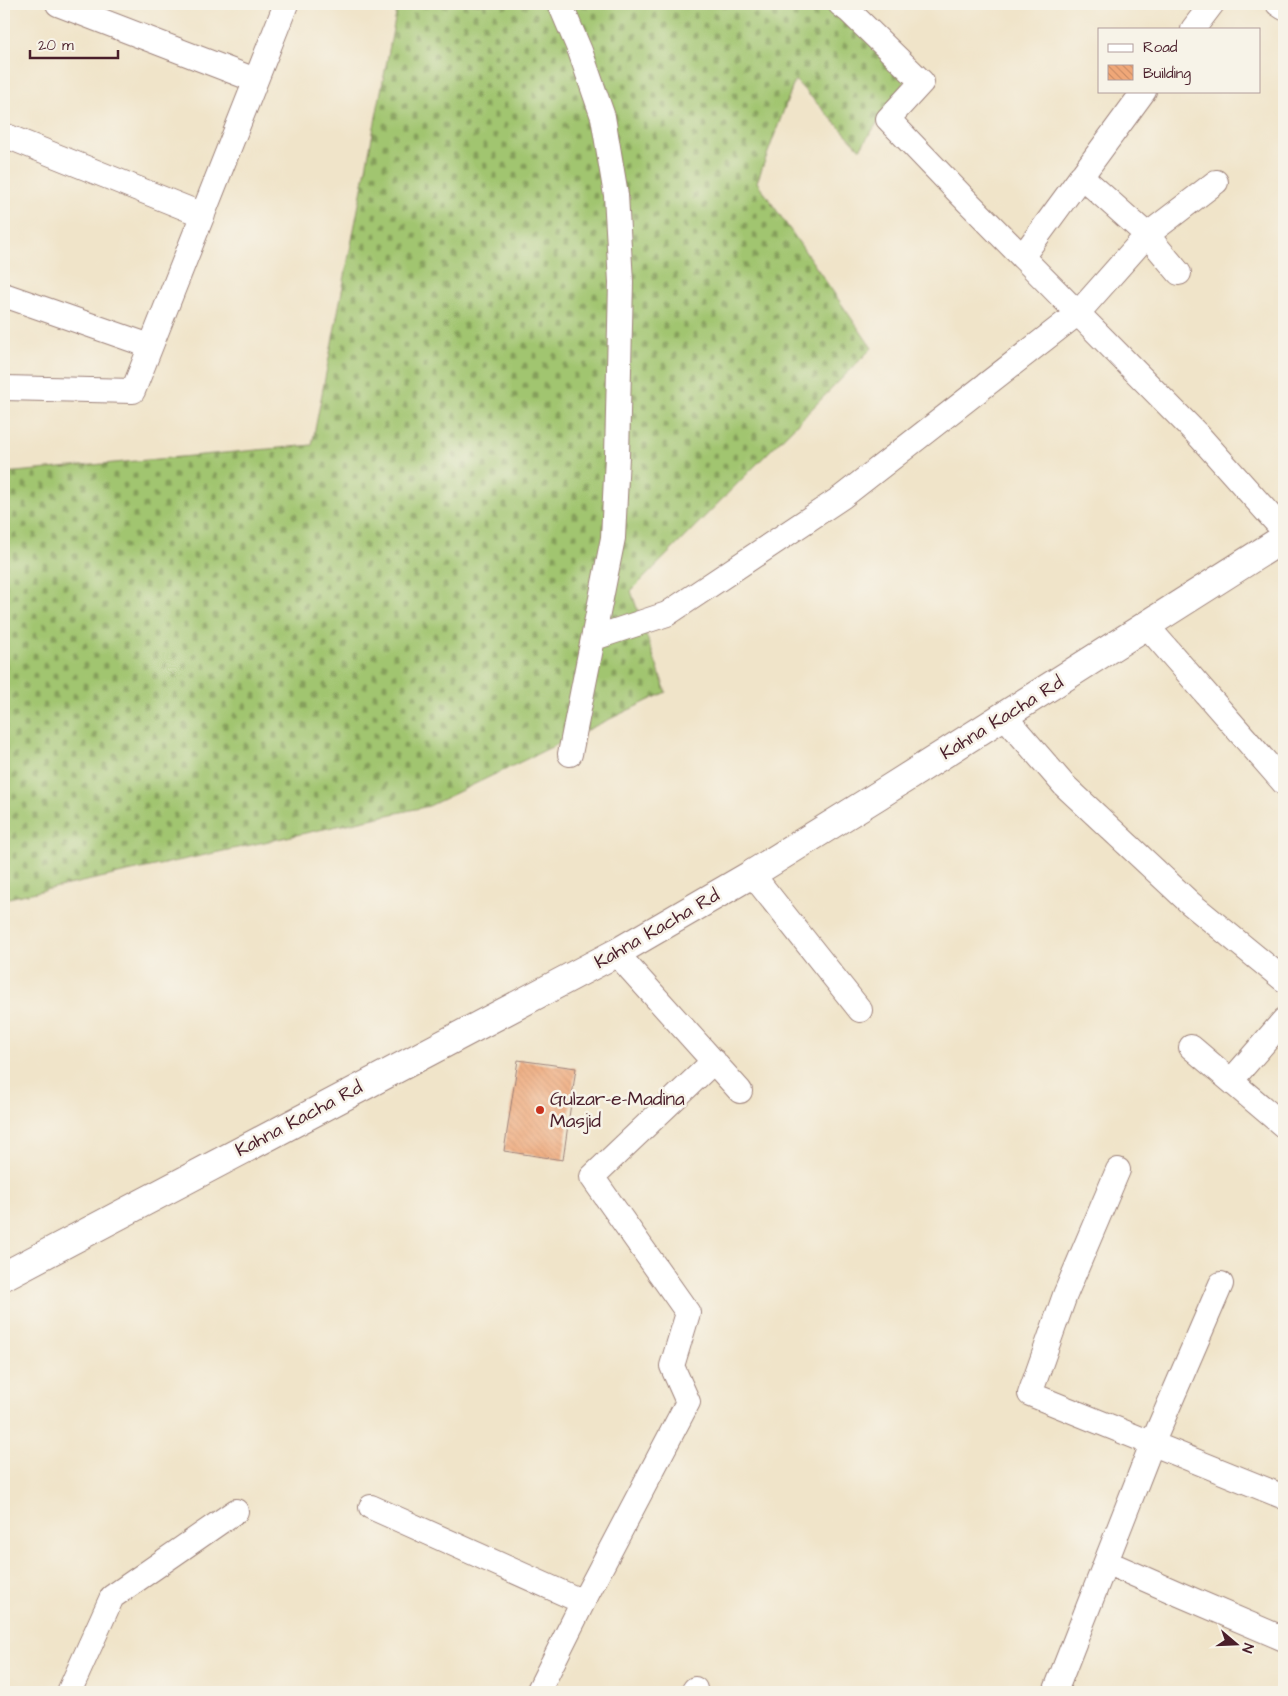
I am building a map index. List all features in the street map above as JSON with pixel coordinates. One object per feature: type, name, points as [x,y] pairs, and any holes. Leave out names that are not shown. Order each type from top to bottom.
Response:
[{"type":"main road","name":"Kahna Kacha Rd","points":[[4,1276],[616,953],[752,874],[1005,717],[1284,538]]},
{"type":"street","points":[[58,4],[255,80]]},
{"type":"street","points":[[4,388],[133,391],[286,4]]},
{"type":"street","points":[[560,4],[580,51],[602,117],[616,195],[621,282],[613,538],[570,754]]},
{"type":"street","points":[[840,4],[922,82],[888,119],[1200,437],[1284,531]]},
{"type":"street","points":[[1194,28],[1212,4]]},
{"type":"street","points":[[1278,4],[1284,8]]},
{"type":"street","points":[[1022,257],[1143,92]]},
{"type":"street","points":[[4,135],[202,215]]},
{"type":"street","points":[[1081,176],[1148,235],[1179,273]]},
{"type":"street","points":[[594,638],[667,614],[842,497],[1078,313],[1148,235],[1216,182]]},
{"type":"street","points":[[4,295],[150,346]]},
{"type":"street","points":[[1146,626],[1284,783]]},
{"type":"street","points":[[1005,717],[1071,792],[1190,903],[1284,980]]},
{"type":"street","points":[[752,874],[860,1010]]},
{"type":"street","points":[[616,953],[740,1091]]},
{"type":"street","points":[[1231,1081],[1284,1020]]},
{"type":"street","points":[[1191,1047],[1284,1126]]},
{"type":"street","points":[[538,1692],[688,1402],[672,1366],[688,1314],[592,1177],[714,1061]]},
{"type":"street","points":[[1118,1170],[1065,1295],[1030,1394],[1284,1497]]},
{"type":"street","points":[[1055,1692],[1152,1444],[1221,1284]]},
{"type":"street","points":[[371,1507],[583,1602]]},
{"type":"street","points":[[69,1692],[112,1597],[236,1511]]},
{"type":"street","points":[[1106,1562],[1284,1639]]},
{"type":"green space","points":[[398,4],[831,4],[915,66],[860,149],[795,80],[757,182],[872,348],[631,591],[666,692],[429,806],[4,899],[4,473],[312,445]]},
{"type":"building","name":"Gulzar-e-Madina Masjid","points":[[518,1060],[576,1068],[563,1160],[504,1151]]},
{"type":"place","name":"Gulzar-e-Madina Masjid","points":[[540,1110]]}]
